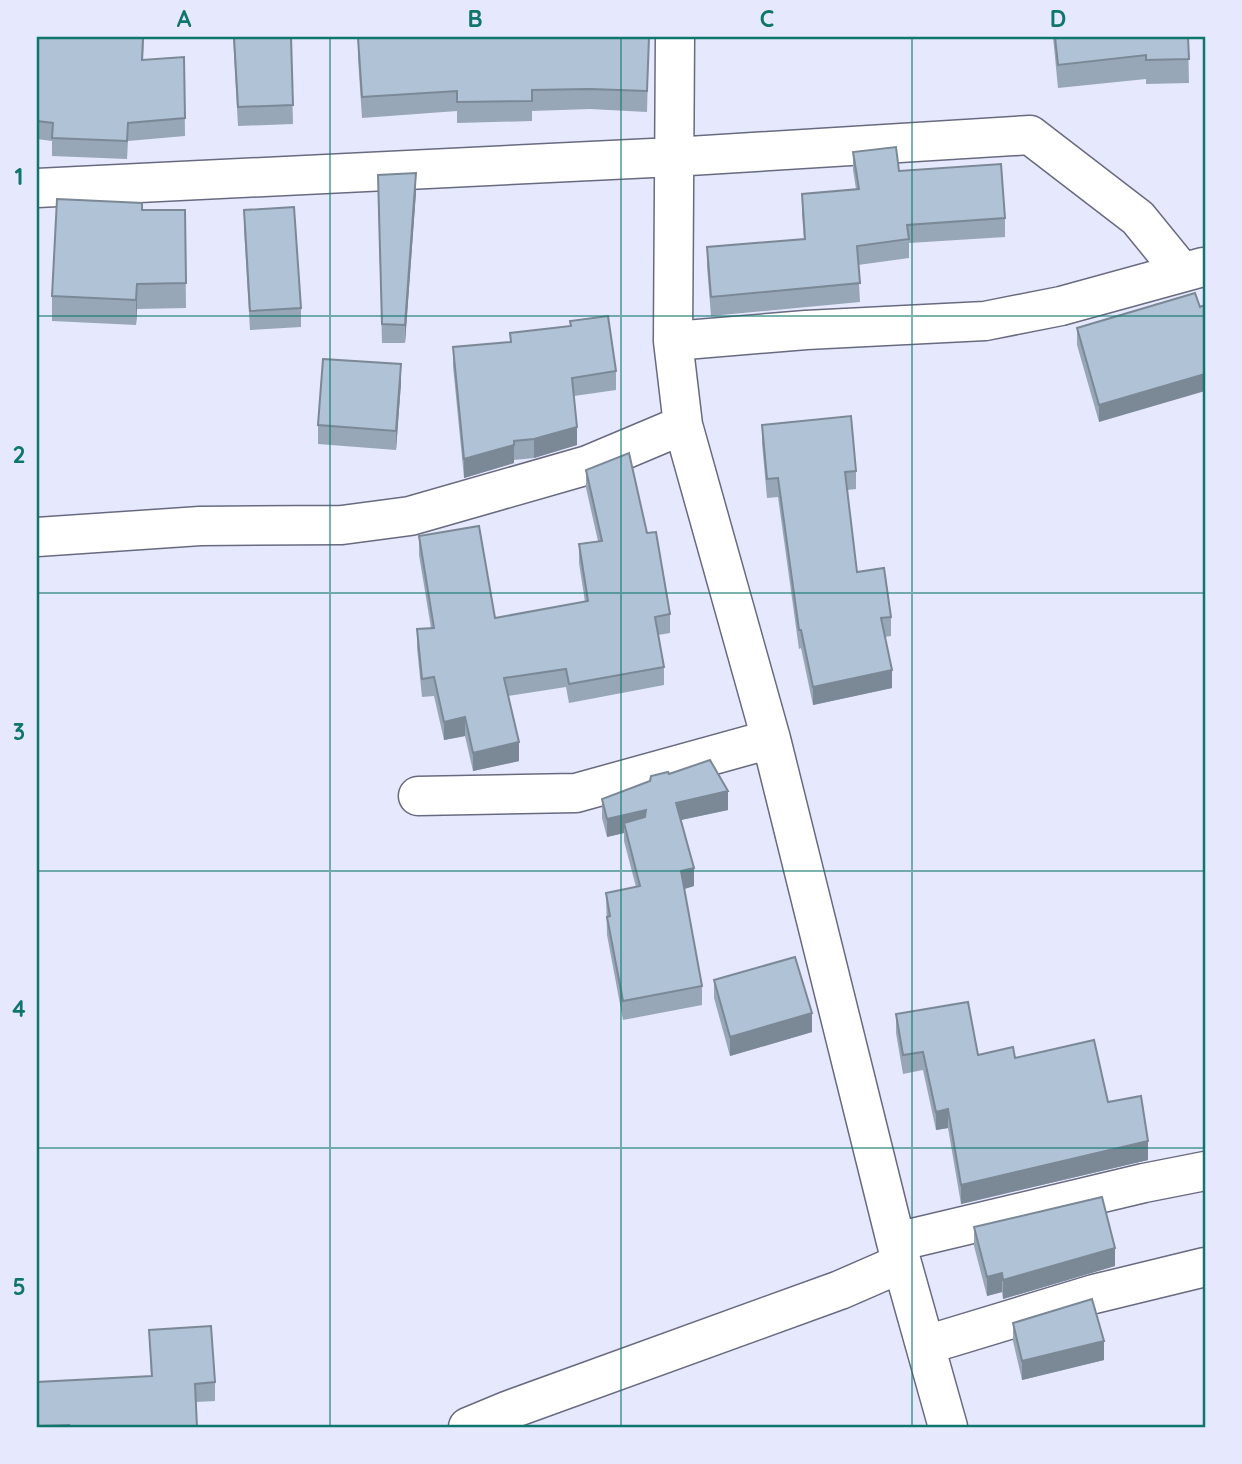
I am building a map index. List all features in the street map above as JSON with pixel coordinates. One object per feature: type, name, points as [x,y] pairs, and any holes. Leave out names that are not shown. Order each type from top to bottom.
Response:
[{"type":"street","points":[[675,37],[673,341],[683,425],[771,739],[899,1252],[948,1427]]},
{"type":"street","points":[[37,188],[673,157],[1030,135],[1138,218],[1193,269]]},
{"type":"street","points":[[673,341],[819,329],[985,321],[1061,306],[1193,269]]},
{"type":"street","points":[[37,537],[200,526],[342,525],[410,516],[589,465],[683,425]]},
{"type":"street","points":[[418,796],[576,793],[771,739]]},
{"type":"street","points":[[468,1427],[840,1290],[899,1252],[1144,1183],[1205,1171]]},
{"type":"street","points":[[926,1345],[1094,1294],[1205,1266]]},
{"type":"building","points":[[37,37],[143,37],[142,60],[184,57],[185,118],[128,123],[127,141],[52,138],[53,123],[37,121]]},
{"type":"building","points":[[234,37],[291,37],[293,105],[238,107]]},
{"type":"building","points":[[649,37],[647,91],[532,90],[532,101],[457,102],[457,91],[362,97],[358,38]]},
{"type":"building","points":[[1055,37],[1188,37],[1189,59],[1146,60],[1146,55],[1058,65]]},
{"type":"building","points":[[896,147],[899,171],[1001,164],[1005,218],[907,225],[909,239],[857,246],[860,283],[711,297],[707,247],[805,239],[802,194],[859,189],[853,152]]},
{"type":"building","points":[[416,173],[405,325],[382,324],[378,175]]},
{"type":"building","points":[[57,199],[142,203],[142,210],[185,210],[186,283],[137,284],[136,300],[52,296]]},
{"type":"building","points":[[294,207],[301,308],[250,311],[244,210]]},
{"type":"building","points":[[1195,293],[1200,307],[1205,305],[1205,374],[1099,405],[1077,328]]},
{"type":"building","points":[[608,316],[616,371],[572,378],[577,427],[534,439],[514,441],[514,445],[464,459],[453,347],[511,342],[510,333],[571,326],[570,321]]},
{"type":"building","points":[[323,359],[401,364],[396,431],[318,425]]},
{"type":"building","points":[[851,416],[856,471],[845,472],[857,572],[884,568],[891,617],[881,618],[892,670],[813,687],[799,630],[778,478],[767,479],[762,425]]},
{"type":"building","points":[[629,453],[647,533],[656,532],[670,614],[655,617],[664,667],[569,684],[566,669],[504,678],[519,742],[473,753],[465,717],[444,722],[434,677],[422,679],[417,629],[434,628],[419,536],[479,526],[495,618],[588,601],[579,544],[602,541],[586,470]]},
{"type":"building","points":[[710,760],[728,791],[676,803],[694,868],[681,871],[702,986],[623,1001],[607,917],[610,916],[606,893],[640,886],[624,823],[645,817],[646,810],[607,819],[602,799],[650,781],[651,776],[669,774]]},
{"type":"building","points":[[795,957],[812,1013],[730,1037],[714,980]]},
{"type":"building","points":[[968,1002],[978,1055],[1013,1047],[1015,1058],[1094,1040],[1108,1102],[1141,1096],[1148,1141],[961,1185],[948,1109],[936,1112],[923,1052],[903,1055],[896,1014]]},
{"type":"building","points":[[1102,1197],[1115,1248],[1003,1280],[1002,1273],[987,1277],[974,1227]]},
{"type":"building","points":[[1092,1299],[1104,1341],[1022,1361],[1013,1323]]},
{"type":"building","points":[[211,1326],[215,1382],[195,1384],[197,1427],[37,1426],[37,1382],[152,1376],[149,1330]]}]
